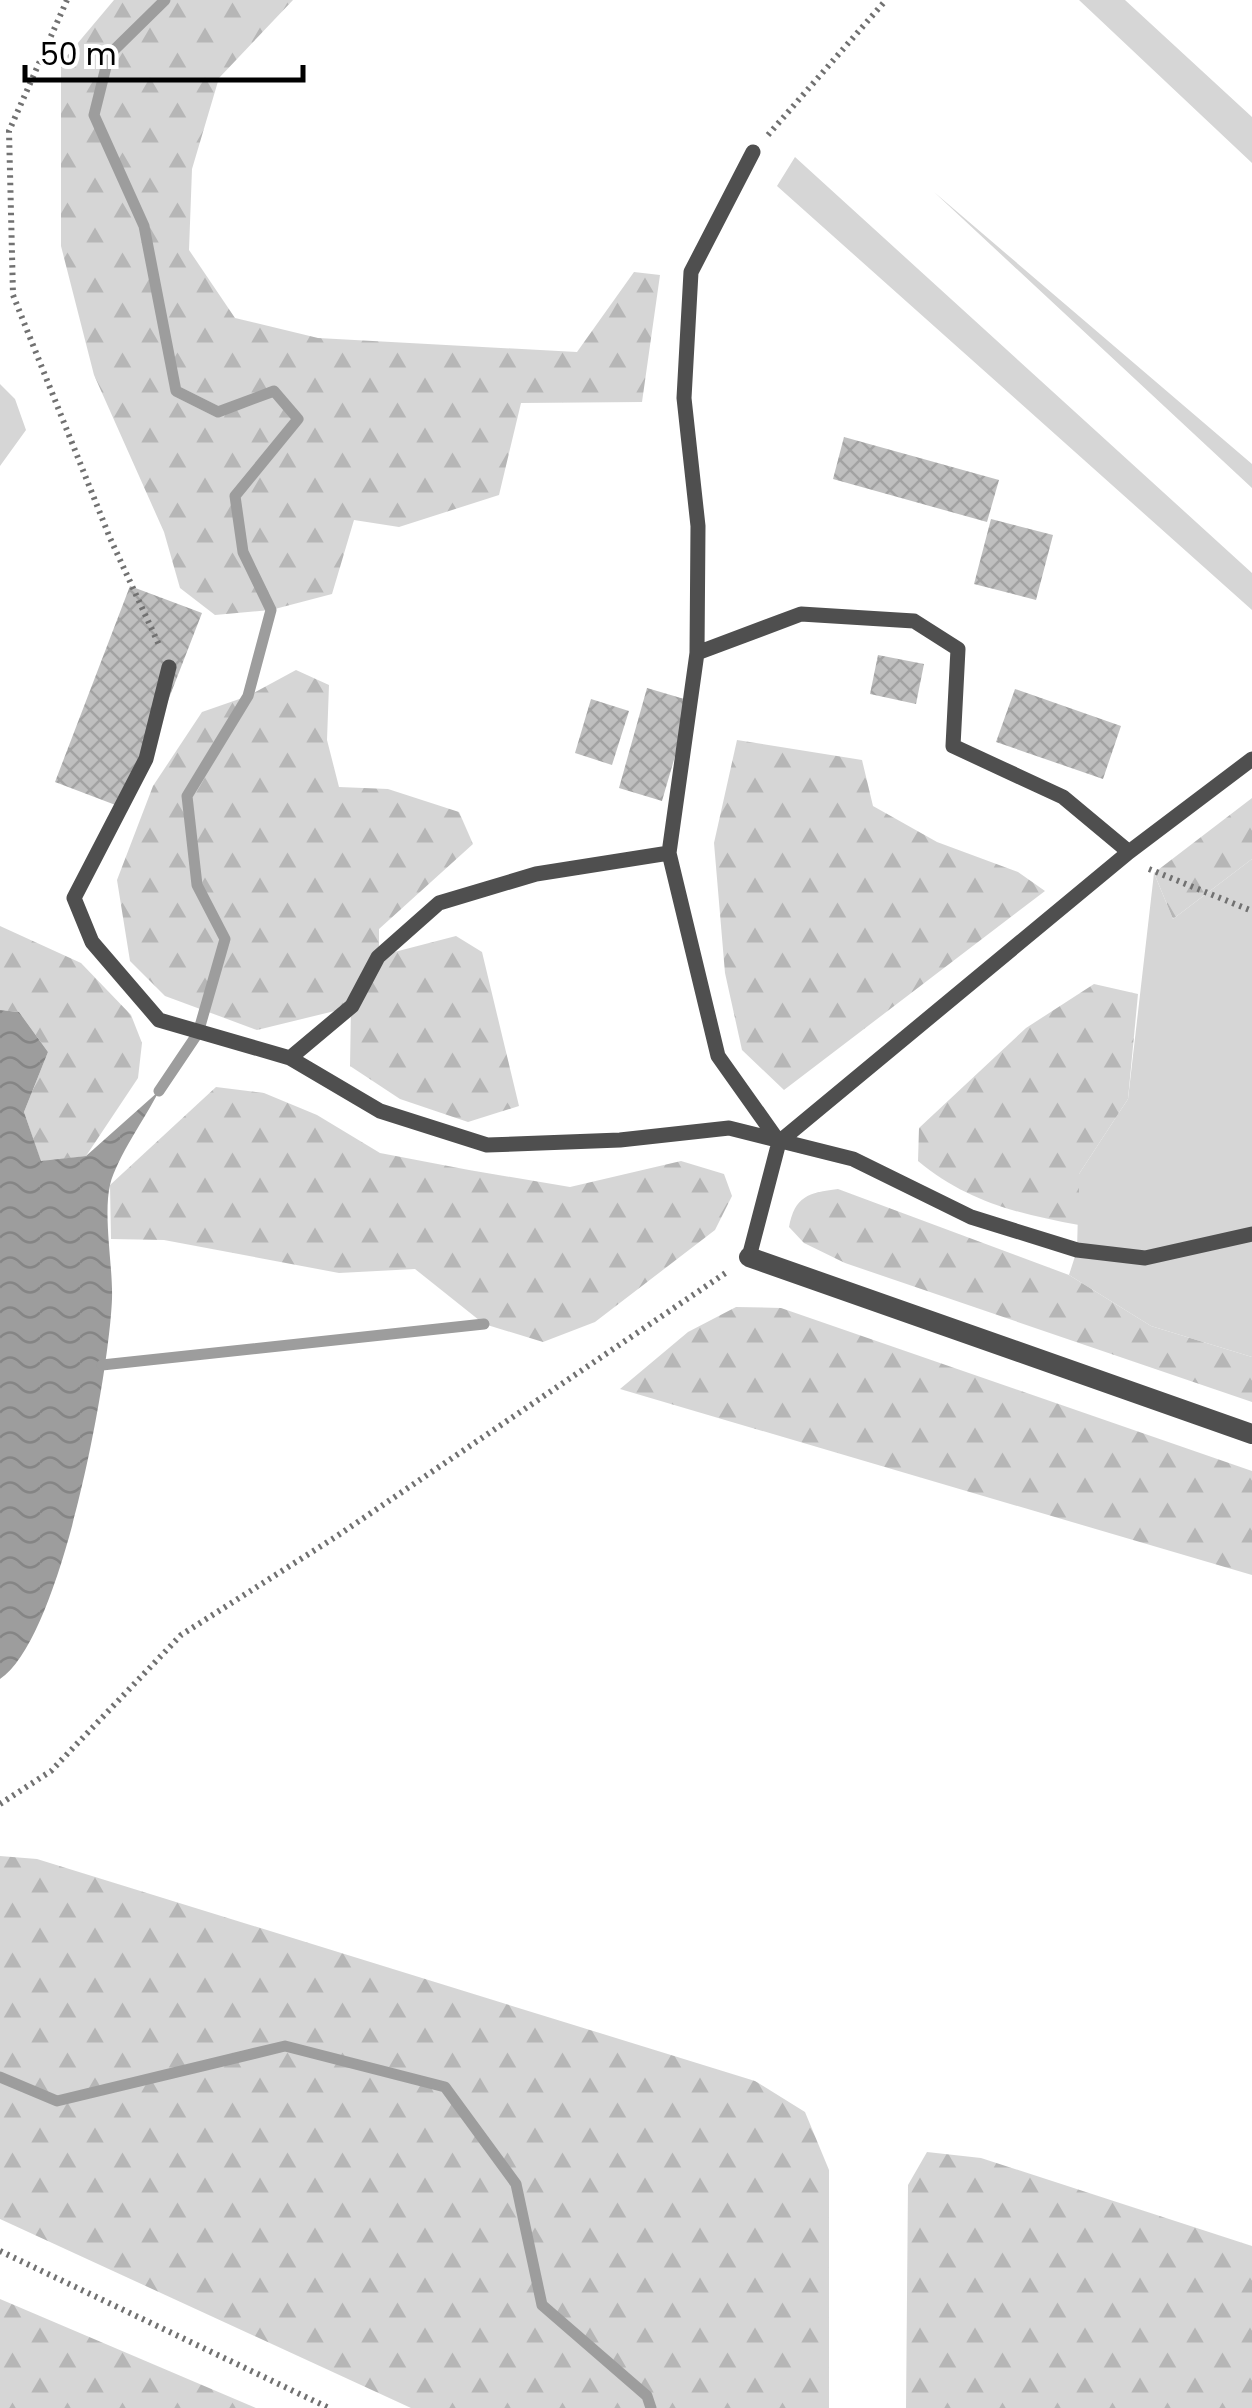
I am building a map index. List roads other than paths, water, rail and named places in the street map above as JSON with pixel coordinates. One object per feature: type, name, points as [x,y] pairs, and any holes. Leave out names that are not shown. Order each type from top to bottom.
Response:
[{"type":"street","points":[[749,1257],[1252,1434]]},
{"type":"lane","points":[[754,152],[691,272],[684,398],[698,526],[698,653],[669,852],[718,1056],[779,1142]]},
{"type":"lane","points":[[698,653],[800,614],[914,621],[958,649],[953,746],[1063,798],[1129,852]]},
{"type":"lane","points":[[169,666],[146,759],[74,898],[92,942],[159,1020],[290,1058],[380,1110],[487,1145],[620,1140],[729,1128],[853,1159],[971,1217],[1076,1250],[1145,1258],[1252,1234]]},
{"type":"lane","points":[[749,1257],[779,1142],[1129,852],[1252,759]]},
{"type":"lane","points":[[290,1058],[352,1006],[378,957],[439,904],[536,874],[669,852]]},
{"type":"water","points":[[0,1010],[19,1012],[48,1052],[24,1112],[41,1161],[86,1156],[159,1091],[110,1185],[109,1336],[78,1502],[43,1613],[22,1654],[0,1679]]},
{"type":"waterway","points":[[159,1091],[198,1033],[225,939],[197,885],[187,796],[248,696],[271,610],[243,552],[235,496],[298,419],[274,391],[218,412],[176,391],[144,226],[94,115],[109,55],[165,0]]},
{"type":"waterway","points":[[102,1365],[484,1324]]},
{"type":"waterway","points":[[0,2077],[57,2101],[285,2046],[445,2087],[516,2184],[542,2305],[647,2396],[651,2408]]}]
